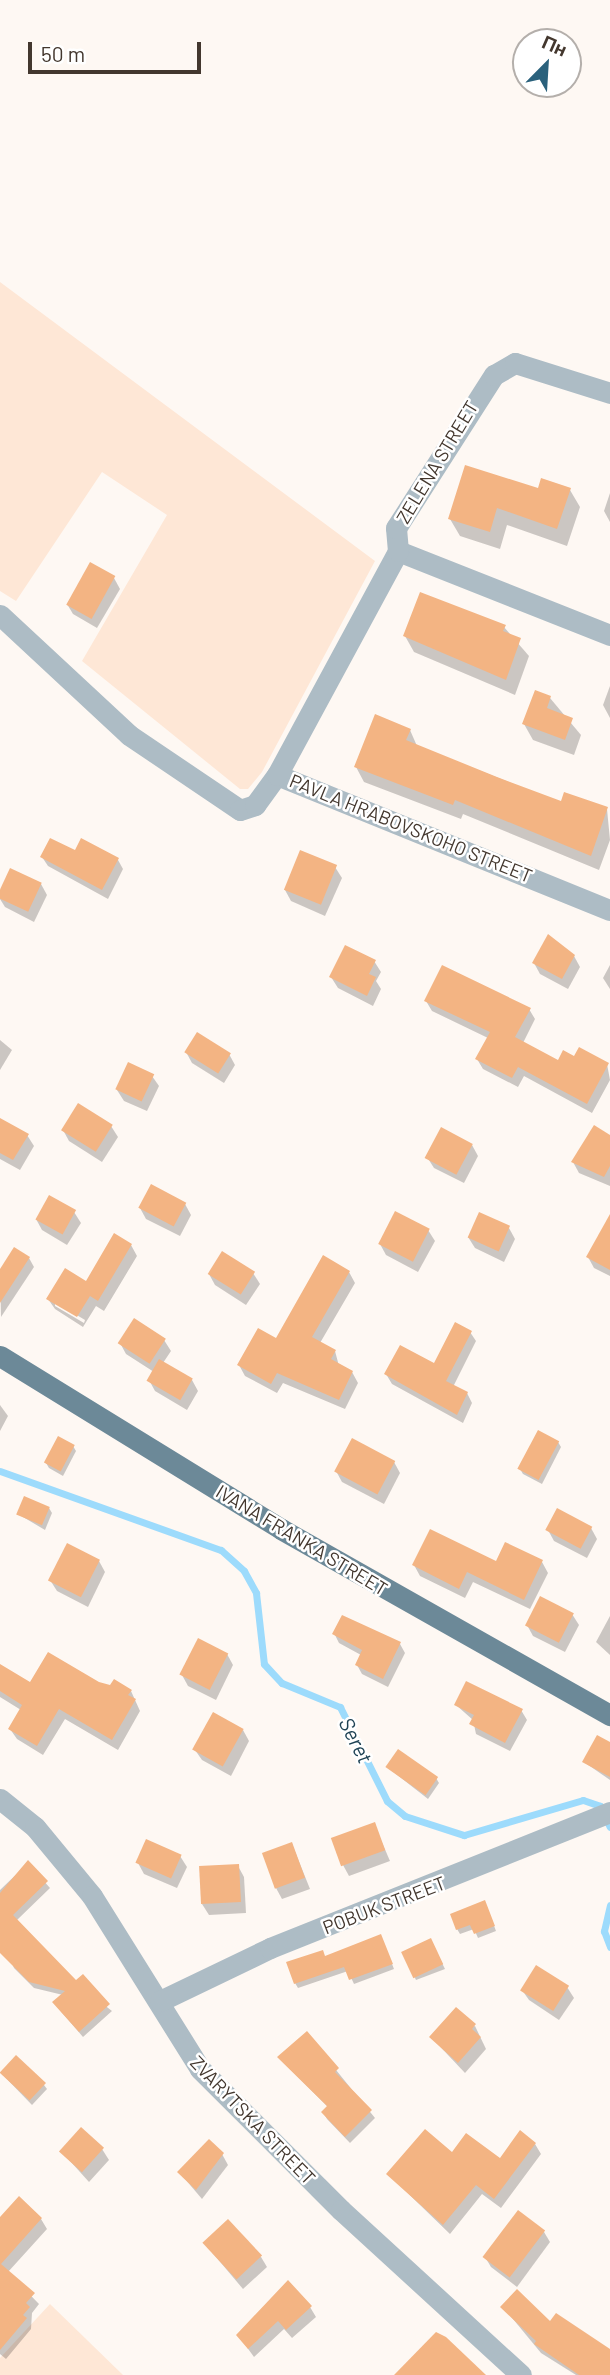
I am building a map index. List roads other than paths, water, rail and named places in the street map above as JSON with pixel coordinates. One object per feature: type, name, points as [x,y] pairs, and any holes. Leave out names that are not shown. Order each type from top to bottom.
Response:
[{"type":"main road","name":"IVANA FRANKA STREET","points":[[0,1356],[281,1529],[610,1716]]},
{"type":"street","name":"ZELENA STREET","points":[[277,775],[398,551],[396,528],[494,375],[515,363],[610,393]]},
{"type":"street","points":[[398,551],[610,635]]},
{"type":"street","name":"PAVLA HRABOVSKOHO STREET","points":[[0,615],[88,700],[221,800],[240,810],[255,806],[277,775],[610,910]]},
{"type":"street","name":"ZVARYTSKA STREET","points":[[0,1799],[34,1828],[92,1896],[160,2001],[173,2031],[200,2069],[256,2129],[521,2375]]},
{"type":"street","name":"POBUK STREET","points":[[160,2001],[270,1948],[602,1815]]},
{"type":"waterway","name":"Seret","points":[[0,1471],[221,1550],[244,1571],[256,1593],[264,1664],[282,1683],[340,1707],[387,1801],[405,1816],[464,1835],[583,1800],[600,1806],[610,1827]]},
{"type":"waterway","name":"Seret","points":[[610,1905],[604,1931],[610,1947]]}]
